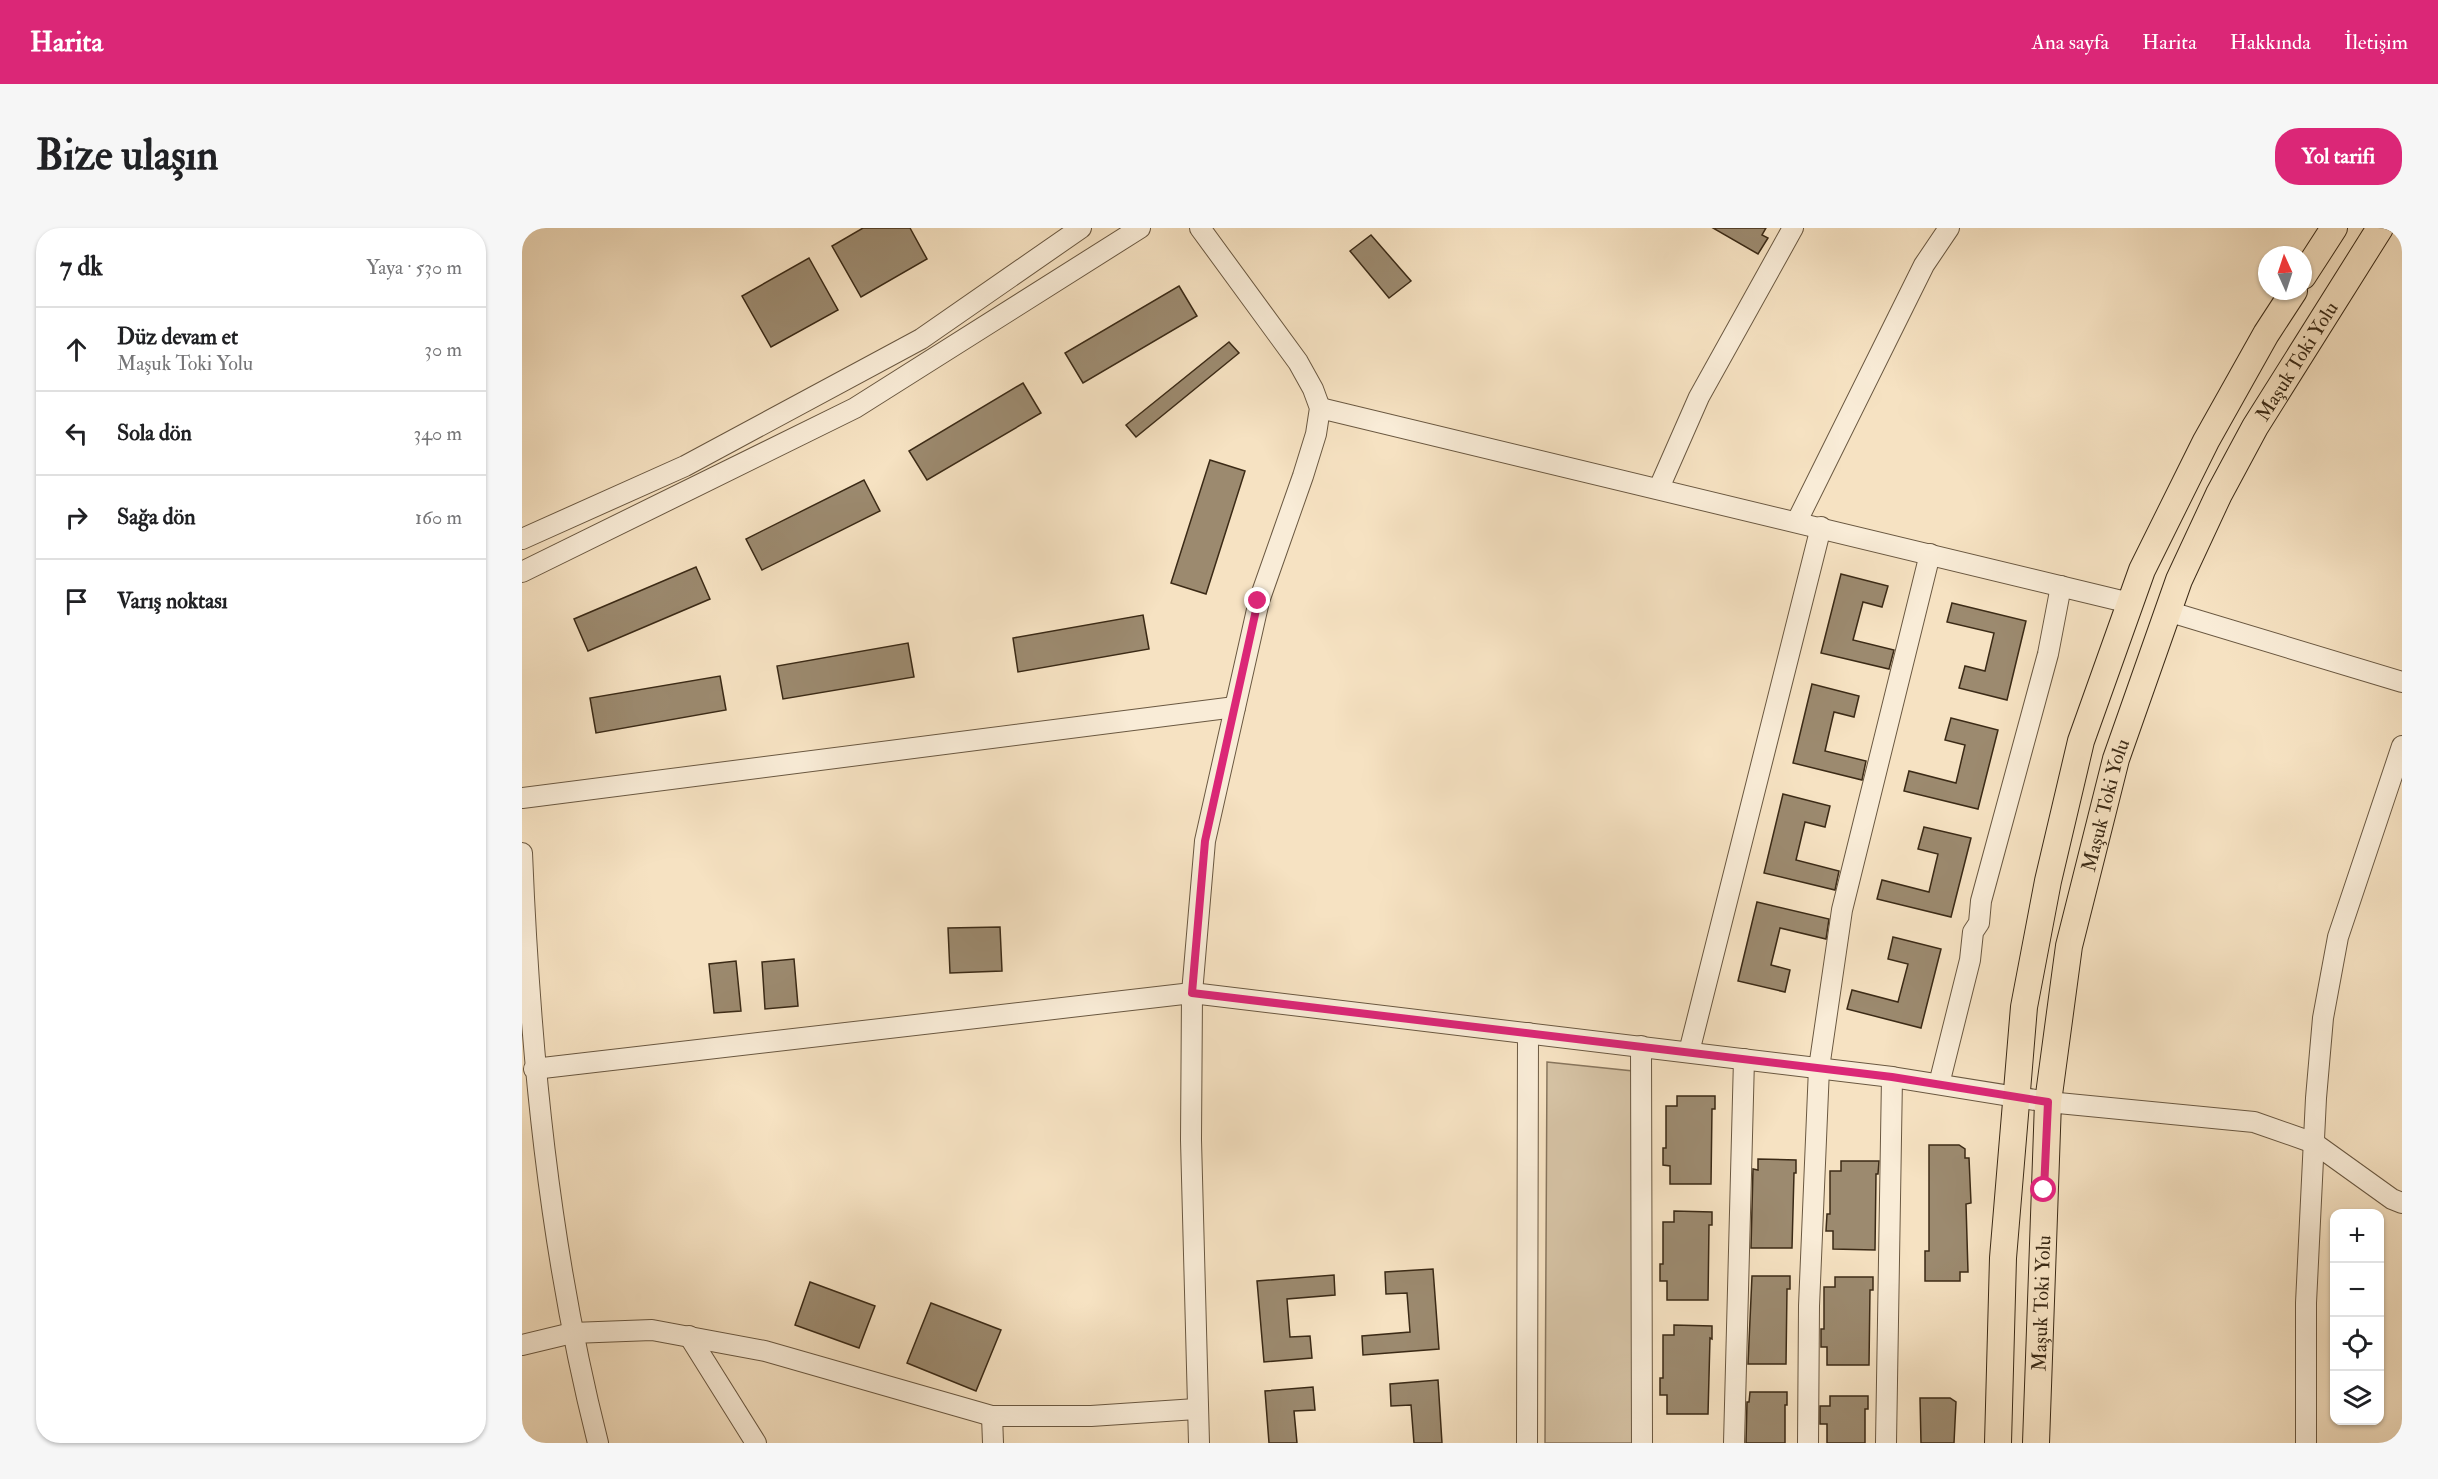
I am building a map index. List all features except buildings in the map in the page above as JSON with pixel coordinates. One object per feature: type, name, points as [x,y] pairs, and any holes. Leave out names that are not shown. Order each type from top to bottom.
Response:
[{"type":"main road","points":[[2312,262],[2334,228]]},
{"type":"main road","name":"Maşuk Toki Yolu","points":[[2036,1443],[2048,1102],[2069,945],[2116,759],[2167,611],[2214,505],[2255,427],[2380,228]]},
{"type":"main road","points":[[1998,1443],[2003,1258],[2024,1007],[2050,869],[2080,741],[2142,570],[2206,441],[2266,334],[2288,300]]},
{"type":"street","points":[[522,539],[685,466],[921,339],[1082,228]]},
{"type":"street","points":[[522,572],[855,408],[1140,228]]},
{"type":"street","points":[[1199,1443],[1196,1409],[1191,1140],[1192,993],[1205,841],[1258,601],[1303,476],[1316,434],[1320,408],[1298,362],[1200,228]]},
{"type":"street","points":[[1659,488],[1699,397],[1793,228]]},
{"type":"street","points":[[1797,521],[1924,265],[1949,228]]},
{"type":"street","points":[[1320,408],[2130,603]]},
{"type":"street","points":[[1689,1052],[1821,527]]},
{"type":"street","points":[[1808,1443],[1809,1306],[1819,1068],[1842,910],[1930,554]]},
{"type":"street","points":[[1939,1084],[1970,960],[1973,932],[1979,923],[1981,901],[2048,654],[2061,586]]},
{"type":"street","points":[[2167,611],[2402,682]]},
{"type":"street","points":[[522,798],[1235,707]]},
{"type":"street","points":[[2306,1443],[2307,1303],[2314,1143],[2323,1018],[2338,937],[2402,746]]},
{"type":"street","points":[[522,853],[527,976],[534,1069],[572,1333],[598,1443]]},
{"type":"street","points":[[534,1069],[1192,993],[1892,1077],[2048,1102],[2254,1122],[2314,1143],[2392,1199],[2402,1203]]},
{"type":"street","points":[[1527,1443],[1528,1033]]},
{"type":"street","points":[[1641,1046],[1642,1443]]},
{"type":"street","points":[[1734,1443],[1744,1059]]},
{"type":"street","points":[[1886,1443],[1892,1077]]},
{"type":"street","points":[[522,1345],[572,1333],[652,1329],[765,1351],[992,1416],[1091,1416],[1196,1409]]},
{"type":"street","points":[[689,1336],[756,1443]]},
{"type":"street","points":[[992,1416],[993,1443]]},
{"type":"shaded area","points":[[1547,1062],[1633,1071],[1633,1443],[1545,1443]]},
{"type":"route","points":[[1258,601],[1205,841],[1192,993],[1892,1077],[2048,1102],[2044,1190]]}]
